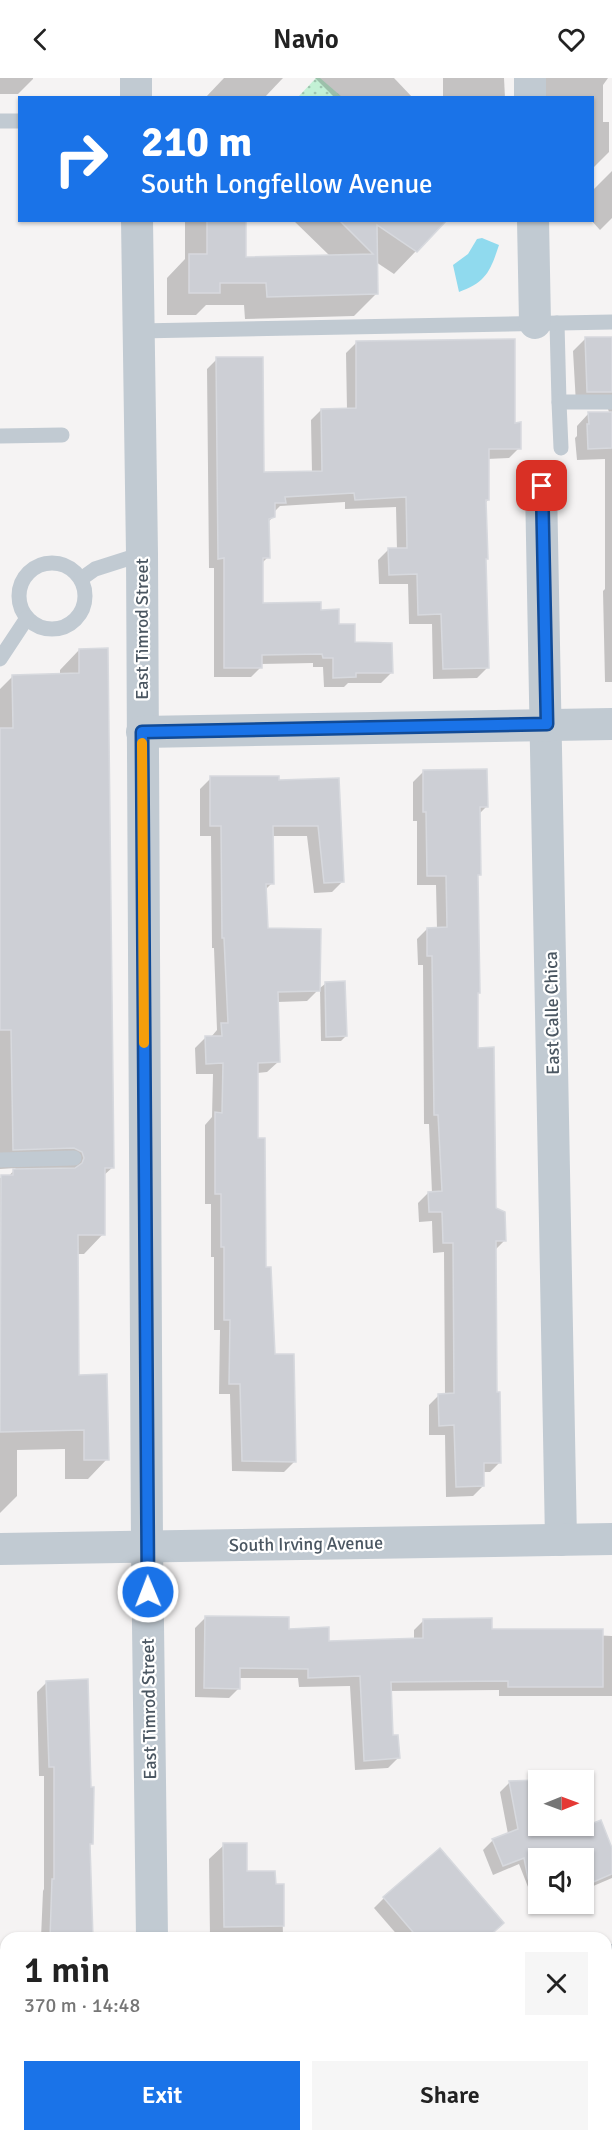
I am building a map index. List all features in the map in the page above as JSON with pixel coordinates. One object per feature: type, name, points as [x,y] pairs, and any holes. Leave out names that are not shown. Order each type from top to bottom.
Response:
[{"type":"street","points":[[136,78],[136,96]]},
{"type":"street","points":[[530,78],[530,96]]},
{"type":"street","name":"East Timrod Street","points":[[137,222],[142,554],[147,1546],[152,1932]]},
{"type":"street","points":[[533,222],[546,323]]},
{"type":"street","name":"East Calle Chica","points":[[542,486],[561,1540]]},
{"type":"street","points":[[142,732],[612,724]]},
{"type":"street","name":"South Irving Avenue","points":[[0,1549],[612,1539]]},
{"type":"lane","points":[[0,121],[18,121]]},
{"type":"lane","points":[[138,332],[612,322]]},
{"type":"lane","points":[[546,323],[559,402],[561,448]]},
{"type":"lane","points":[[559,402],[612,402]]},
{"type":"lane","points":[[0,436],[62,435]]},
{"type":"lane","points":[[81,579],[95,569],[142,554]]},
{"type":"lane","points":[[51,563],[67,566],[81,579],[85,589],[85,603],[80,615],[70,625],[56,629],[43,628],[27,618],[19,597],[21,585],[25,577],[38,566],[51,563]]},
{"type":"lane","points":[[0,659],[27,618]]},
{"type":"lane","points":[[0,1160],[74,1158]]},
{"type":"green space","points":[[316,78],[320,78],[341,96],[299,96]]},
{"type":"water","points":[[482,238],[499,245],[493,262],[481,280],[459,292],[453,265],[468,254],[477,239]]},
{"type":"building","points":[[207,222],[246,222],[246,257],[373,254],[341,222],[445,222],[417,252],[377,225],[378,294],[267,297],[266,283],[220,283],[220,293],[189,293],[189,254],[207,254]]},
{"type":"building","points":[[585,337],[612,337],[612,392],[587,392]]},
{"type":"building","points":[[515,339],[515,423],[521,422],[521,449],[489,449],[489,500],[486,500],[488,559],[486,559],[489,668],[443,669],[441,614],[418,615],[417,574],[389,575],[388,548],[407,548],[406,497],[355,500],[354,493],[285,497],[286,503],[275,503],[275,517],[269,519],[270,558],[263,558],[263,603],[321,602],[321,610],[339,609],[339,624],[355,624],[355,642],[392,643],[393,673],[356,673],[356,677],[333,678],[333,658],[323,658],[322,654],[262,655],[262,668],[224,668],[224,558],[218,559],[216,357],[263,357],[264,472],[322,471],[321,409],[356,408],[356,341]]},
{"type":"building","points":[[588,412],[612,412],[612,448],[588,449]]},
{"type":"building","points":[[108,648],[114,1168],[105,1168],[105,1235],[78,1235],[79,1375],[107,1374],[109,1460],[84,1460],[84,1430],[0,1432],[1,1175],[13,1175],[13,1169],[75,1168],[82,1163],[84,1158],[82,1152],[74,1148],[13,1150],[11,1030],[0,1030],[0,728],[13,728],[12,675],[79,673],[79,649]]},
{"type":"building","points":[[487,769],[488,807],[480,807],[478,1048],[494,1047],[496,1208],[505,1212],[506,1241],[496,1241],[497,1392],[500,1392],[501,1463],[484,1463],[484,1486],[456,1487],[454,1425],[439,1426],[438,1394],[454,1393],[453,1243],[443,1243],[442,1212],[429,1212],[428,1192],[442,1191],[438,1115],[434,1115],[432,956],[427,956],[427,928],[447,927],[446,876],[427,876],[423,770]]},
{"type":"building","points":[[210,776],[279,776],[279,780],[339,778],[344,882],[324,883],[318,826],[273,826],[274,884],[266,884],[268,928],[321,929],[320,991],[278,992],[280,1062],[258,1063],[258,1138],[265,1138],[266,1267],[271,1267],[275,1354],[294,1354],[296,1462],[242,1461],[240,1384],[229,1384],[230,1320],[224,1320],[221,1194],[215,1194],[215,1112],[222,1113],[223,1063],[206,1064],[205,1036],[222,1036],[221,1023],[228,1023],[224,938],[222,938],[221,826],[210,826]]},
{"type":"building","points":[[345,981],[347,1036],[326,1037],[325,982]]},
{"type":"building","points":[[205,1616],[289,1617],[289,1629],[329,1627],[329,1641],[423,1638],[423,1619],[492,1618],[492,1629],[603,1629],[603,1687],[508,1687],[508,1681],[391,1682],[393,1735],[398,1735],[400,1758],[364,1761],[360,1676],[308,1678],[308,1669],[240,1668],[240,1689],[204,1688]]},
{"type":"building","points":[[88,1679],[91,1787],[94,1787],[93,1844],[90,1844],[93,1932],[50,1932],[52,1879],[54,1879],[54,1767],[49,1767],[46,1681]]},
{"type":"building","points":[[528,1780],[528,1836],[594,1836],[594,1823],[601,1820],[612,1848],[612,1874],[594,1882],[594,1848],[528,1848],[528,1879],[524,1858],[503,1866],[492,1839],[518,1829],[509,1781]]},
{"type":"building","points":[[223,1843],[247,1843],[247,1871],[275,1871],[276,1884],[284,1884],[284,1926],[224,1927]]},
{"type":"building","points":[[440,1848],[504,1923],[494,1932],[413,1932],[383,1897]]},
{"type":"slow traffic","points":[[142,743],[144,1043]]},
{"type":"route","points":[[148,1592],[142,732],[547,724],[542,486]]}]
